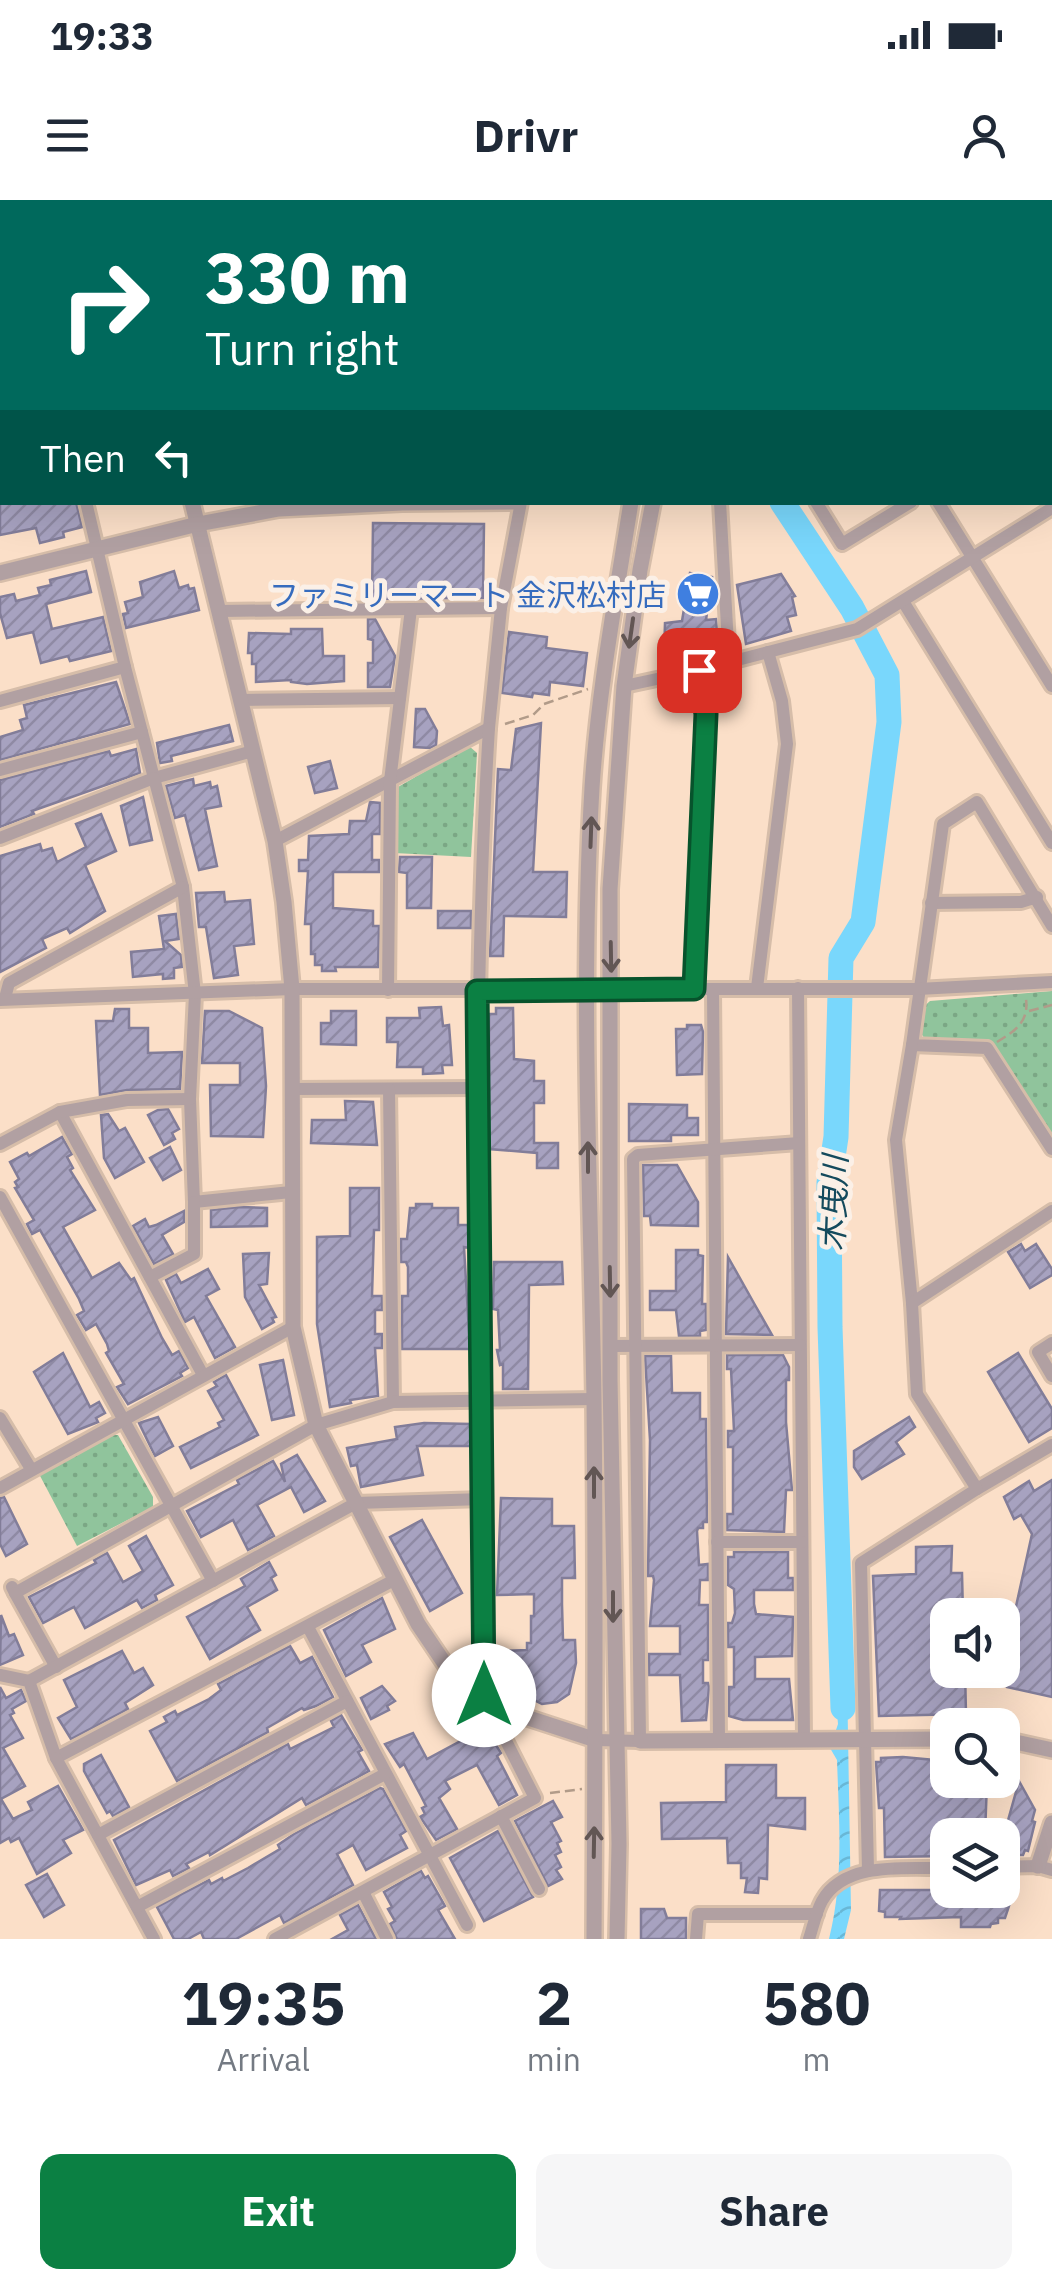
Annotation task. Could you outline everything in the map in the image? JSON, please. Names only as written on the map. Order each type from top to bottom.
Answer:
[{"type":"street","points":[[87,505],[183,887],[195,994],[190,1100],[194,1254],[150,1277]]},
{"type":"street","points":[[193,505],[276,841],[292,989],[293,1327],[316,1424],[418,1624],[449,1670],[507,1710],[596,1740],[930,1738]]},
{"type":"street","points":[[0,573],[279,508],[353,505]]},
{"type":"street","points":[[484,1695],[477,991],[489,728],[501,608],[519,505]]},
{"type":"street","points":[[594,1939],[594,1400],[588,1170],[592,787],[602,685],[631,505]]},
{"type":"street","points":[[617,1939],[610,1346],[610,889],[624,686],[652,505]]},
{"type":"street","points":[[720,505],[729,662]]},
{"type":"street","points":[[818,505],[842,544],[906,505]]},
{"type":"street","points":[[940,505],[1052,686]]},
{"type":"street","points":[[624,686],[857,629],[1052,508]]},
{"type":"street","points":[[904,603],[1052,843]]},
{"type":"street","points":[[219,610],[501,608]]},
{"type":"street","points":[[388,990],[390,781],[411,609]]},
{"type":"street","points":[[757,988],[787,744],[782,701],[768,652]]},
{"type":"street","points":[[0,701],[125,668]]},
{"type":"street","points":[[694,989],[706,714],[699,670]]},
{"type":"street","points":[[240,700],[400,698]]},
{"type":"street","points":[[276,841],[489,728]]},
{"type":"street","points":[[0,770],[142,732]]},
{"type":"street","points":[[0,838],[154,778],[252,751]]},
{"type":"street","points":[[977,1490],[917,1394],[896,1140],[942,824],[977,802],[1052,926]]},
{"type":"street","points":[[2,995],[9,983],[183,887]]},
{"type":"street","points":[[931,903],[1021,902],[1037,897]]},
{"type":"street","points":[[2,995],[292,989],[918,989],[1052,982]]},
{"type":"street","points":[[798,988],[804,1739]]},
{"type":"street","points":[[713,989],[719,1740]]},
{"type":"street","points":[[912,1045],[987,1048],[1052,1149]]},
{"type":"street","points":[[293,1090],[476,1088]]},
{"type":"street","points":[[390,1089],[394,1402]]},
{"type":"street","points":[[0,1144],[60,1112],[128,1100],[190,1100]]},
{"type":"street","points":[[60,1112],[204,1375]]},
{"type":"street","points":[[611,1156],[799,1143]]},
{"type":"street","points":[[638,1156],[633,1159],[632,1183],[640,1741]]},
{"type":"street","points":[[194,1202],[291,1192]]},
{"type":"street","points":[[0,1196],[213,1581]]},
{"type":"street","points":[[912,1303],[1052,1212]]},
{"type":"street","points":[[0,1488],[293,1327]]},
{"type":"street","points":[[1052,1343],[1038,1352],[1052,1376]]},
{"type":"street","points":[[610,1346],[800,1345]]},
{"type":"street","points":[[56,1667],[14,1590],[316,1424],[394,1402],[594,1400]]},
{"type":"street","points":[[0,1418],[31,1469]]},
{"type":"street","points":[[862,1873],[861,1563],[1052,1445]]},
{"type":"street","points":[[0,1675],[29,1682],[356,1503],[483,1498]]},
{"type":"street","points":[[717,1542],[802,1542]]},
{"type":"street","points":[[56,1758],[394,1580]]},
{"type":"street","points":[[308,1627],[467,1925]]},
{"type":"street","points":[[29,1682],[56,1758],[154,1939]]},
{"type":"street","points":[[98,1835],[347,1701]]},
{"type":"street","points":[[275,1939],[534,1798],[501,1731],[507,1710]]},
{"type":"street","points":[[1020,1743],[1052,1750]]},
{"type":"street","points":[[136,1907],[384,1774]]},
{"type":"street","points":[[501,1816],[539,1889]]},
{"type":"street","points":[[1020,1867],[1045,1868],[1052,1822]]},
{"type":"street","points":[[810,1939],[823,1898],[835,1886],[862,1873],[930,1869]]},
{"type":"street","points":[[363,1892],[387,1939]]},
{"type":"street","points":[[696,1939],[698,1914],[817,1914]]},
{"type":"path","points":[[489,728],[533,715],[544,704],[602,685]]},
{"type":"path","points":[[987,1048],[1017,1029],[1028,1011],[1024,986]]},
{"type":"path","points":[[1028,1011],[1052,1005]]},
{"type":"path","points":[[534,1798],[561,1789],[595,1790]]},
{"type":"green space","points":[[469,746],[477,753],[471,857],[394,853],[398,787]]},
{"type":"green space","points":[[1052,991],[1052,1138],[988,1039],[925,1039],[920,1032],[921,1009],[930,1001]]},
{"type":"green space","points":[[105,1435],[118,1435],[153,1497],[153,1507],[77,1546],[38,1472]]},
{"type":"water","points":[[847,1676],[851,1910],[844,1939],[829,1939],[837,1895],[839,1850],[837,1760],[830,1748],[838,1724],[834,1679]]},
{"type":"building","points":[[0,505],[77,505],[82,527],[40,543],[36,528],[0,535]]},
{"type":"building","points":[[373,523],[484,524],[483,598],[372,599]]},
{"type":"building","points":[[86,571],[91,592],[46,604],[52,629],[103,617],[111,651],[41,663],[33,632],[7,638],[0,597],[14,594],[16,601],[40,595],[38,588],[51,585],[50,580]]},
{"type":"building","points":[[174,571],[179,588],[194,588],[199,610],[126,628],[125,602],[143,597],[140,582]]},
{"type":"building","points":[[690,573],[712,577],[706,620],[716,619],[718,648],[714,655],[664,657],[665,623],[682,621]]},
{"type":"building","points":[[781,574],[795,596],[792,597],[796,615],[787,617],[791,631],[746,644],[737,585]]},
{"type":"building","points":[[368,619],[375,619],[395,656],[390,687],[368,687],[373,640],[368,639]]},
{"type":"building","points":[[291,629],[322,629],[323,656],[344,656],[344,681],[256,682],[256,664],[252,664],[252,653],[248,653],[249,633],[291,634]]},
{"type":"building","points":[[509,632],[547,637],[546,648],[587,653],[583,686],[550,682],[549,695],[502,693]]},
{"type":"building","points":[[116,682],[130,724],[0,760],[0,737],[23,730],[20,720],[27,718],[24,705]]},
{"type":"building","points":[[416,709],[425,709],[437,731],[436,745],[430,748],[414,747]]},
{"type":"building","points":[[541,723],[533,872],[567,872],[566,917],[504,916],[503,956],[490,956],[498,769],[511,770],[516,729]]},
{"type":"building","points":[[229,725],[233,741],[171,756],[172,761],[160,763],[157,743]]},
{"type":"building","points":[[136,749],[140,773],[32,811],[34,814],[0,827],[0,780],[109,751],[111,756]]},
{"type":"building","points":[[330,761],[337,788],[315,793],[308,767]]},
{"type":"building","points":[[193,779],[194,786],[210,782],[211,788],[217,786],[221,806],[205,809],[217,866],[199,870],[185,815],[175,818],[166,786]]},
{"type":"building","points":[[143,797],[152,840],[130,845],[121,806]]},
{"type":"building","points":[[370,802],[380,803],[380,834],[372,834],[372,860],[379,860],[379,872],[333,872],[333,908],[373,911],[373,926],[379,926],[378,967],[335,967],[336,971],[322,971],[322,965],[315,965],[315,954],[311,954],[311,924],[305,924],[308,871],[299,871],[299,860],[308,860],[309,836],[349,834],[350,821],[366,821]]},
{"type":"building","points":[[101,814],[116,851],[85,865],[105,911],[70,933],[67,928],[42,939],[46,948],[0,972],[0,856],[40,844],[42,851],[52,848],[57,862],[86,847],[76,824]]},
{"type":"building","points":[[400,857],[432,857],[431,908],[407,908],[407,873],[399,872]]},
{"type":"building","points":[[224,892],[225,902],[250,900],[254,944],[234,946],[238,975],[214,978],[206,927],[199,927],[196,893]]},
{"type":"building","points":[[438,911],[471,911],[471,928],[438,928]]},
{"type":"building","points":[[176,914],[179,939],[165,941],[181,955],[182,967],[174,968],[174,978],[163,979],[163,974],[133,977],[131,952],[164,949],[159,916]]},
{"type":"building","points":[[441,1007],[443,1026],[449,1025],[452,1065],[442,1065],[443,1073],[423,1074],[423,1067],[397,1067],[398,1042],[387,1042],[387,1018],[420,1018],[419,1008]]},
{"type":"building","points":[[496,1008],[513,1008],[514,1059],[534,1061],[534,1081],[544,1081],[544,1103],[534,1103],[534,1143],[558,1143],[558,1168],[537,1168],[537,1153],[489,1149],[489,1014],[496,1014]]},
{"type":"building","points":[[115,1009],[129,1009],[129,1028],[148,1028],[148,1053],[182,1052],[180,1089],[100,1095],[96,1021],[113,1021]]},
{"type":"building","points":[[205,1011],[229,1011],[262,1028],[266,1086],[263,1137],[211,1136],[210,1085],[240,1085],[240,1063],[202,1063]]},
{"type":"building","points":[[331,1011],[356,1011],[356,1045],[321,1044],[321,1023],[331,1023]]},
{"type":"building","points":[[687,1025],[701,1025],[702,1074],[677,1075],[676,1029],[687,1029]]},
{"type":"building","points":[[345,1101],[373,1102],[377,1145],[311,1143],[312,1120],[346,1120]]},
{"type":"building","points":[[629,1104],[687,1105],[687,1118],[698,1118],[698,1135],[671,1135],[671,1141],[629,1141]]},
{"type":"building","points":[[168,1109],[179,1129],[172,1133],[175,1139],[164,1145],[148,1115]]},
{"type":"building","points":[[108,1114],[119,1131],[125,1128],[144,1162],[115,1178],[104,1158],[101,1115]]},
{"type":"building","points":[[62,1137],[72,1154],[67,1157],[73,1168],[70,1170],[95,1210],[63,1227],[92,1278],[119,1263],[131,1280],[134,1278],[172,1355],[179,1351],[188,1368],[180,1373],[182,1376],[128,1404],[117,1387],[124,1384],[106,1353],[107,1344],[96,1324],[86,1330],[77,1315],[84,1311],[79,1299],[40,1230],[32,1234],[27,1224],[34,1220],[15,1188],[19,1179],[10,1162]]},
{"type":"building","points":[[170,1147],[181,1170],[163,1180],[150,1158]]},
{"type":"building","points":[[643,1165],[677,1165],[698,1202],[698,1226],[651,1225],[650,1216],[644,1216]]},
{"type":"building","points":[[350,1188],[379,1188],[372,1296],[382,1296],[382,1310],[375,1310],[375,1334],[382,1334],[382,1348],[375,1348],[378,1396],[330,1407],[317,1324],[317,1237],[350,1236]]},
{"type":"building","points":[[416,1204],[458,1208],[458,1225],[468,1225],[469,1248],[464,1247],[470,1349],[402,1349],[402,1296],[408,1296],[408,1267],[401,1262],[401,1239],[407,1239],[410,1208],[416,1208]]},
{"type":"building","points":[[267,1208],[267,1226],[211,1227],[211,1210]]},
{"type":"building","points":[[184,1211],[184,1222],[162,1235],[173,1254],[154,1264],[133,1226],[145,1219],[149,1227],[156,1225]]},
{"type":"building","points":[[1021,1244],[1025,1251],[1036,1244],[1052,1269],[1052,1275],[1030,1288],[1008,1252]]},
{"type":"building","points":[[676,1250],[698,1250],[698,1255],[703,1256],[706,1330],[700,1331],[700,1336],[679,1336],[676,1310],[650,1310],[650,1291],[676,1291]]},
{"type":"building","points":[[269,1253],[267,1284],[259,1285],[276,1317],[262,1329],[245,1297],[243,1254]]},
{"type":"building","points":[[728,1257],[755,1305],[772,1335],[726,1334]]},
{"type":"building","points":[[494,1262],[562,1262],[563,1284],[529,1285],[528,1389],[503,1389],[503,1364],[500,1365],[497,1350],[498,1310],[493,1309]]},
{"type":"building","points":[[208,1269],[219,1289],[206,1296],[235,1347],[215,1358],[194,1317],[185,1322],[166,1280],[176,1274],[181,1283]]},
{"type":"building","points":[[63,1353],[90,1407],[99,1402],[105,1413],[96,1418],[98,1422],[68,1434],[34,1372]]},
{"type":"building","points":[[1018,1353],[1052,1409],[1052,1428],[1029,1442],[988,1372]]},
{"type":"building","points":[[727,1355],[783,1355],[789,1367],[786,1422],[792,1490],[786,1490],[784,1532],[727,1530],[727,1514],[733,1514],[733,1447],[728,1447],[728,1431],[734,1431]]},
{"type":"building","points":[[645,1356],[671,1356],[672,1393],[700,1393],[700,1419],[706,1419],[707,1522],[697,1531],[699,1565],[708,1564],[708,1580],[700,1580],[699,1605],[708,1605],[708,1660],[703,1660],[703,1683],[709,1687],[706,1720],[682,1721],[680,1675],[649,1675],[649,1654],[680,1654],[680,1626],[650,1626],[654,1580],[648,1576],[650,1440]]},
{"type":"building","points":[[283,1360],[294,1415],[272,1420],[260,1365]]},
{"type":"building","points":[[226,1375],[258,1435],[191,1468],[180,1447],[220,1427],[218,1423],[224,1420],[208,1391]]},
{"type":"building","points":[[158,1417],[173,1446],[155,1456],[139,1423]]},
{"type":"building","points":[[909,1417],[915,1427],[896,1442],[904,1454],[862,1479],[854,1467],[854,1451]]},
{"type":"building","points":[[471,1424],[471,1446],[417,1446],[423,1475],[361,1487],[357,1465],[351,1466],[347,1448],[397,1439],[395,1427]]},
{"type":"building","points":[[297,1455],[325,1501],[304,1512],[291,1487],[257,1505],[274,1536],[248,1550],[233,1520],[201,1537],[187,1511],[273,1461],[285,1482],[281,1464]]},
{"type":"building","points":[[1052,1480],[1052,1697],[1012,1688],[1020,1688],[1018,1598],[1032,1534],[1021,1515],[1014,1519],[1004,1497],[1029,1481],[1034,1491]]},
{"type":"building","points":[[4,1497],[27,1544],[6,1556],[0,1544],[0,1498]]},
{"type":"building","points":[[501,1498],[552,1499],[552,1526],[574,1526],[575,1578],[562,1578],[562,1604],[563,1640],[575,1640],[576,1663],[569,1694],[557,1702],[542,1704],[498,1682],[498,1651],[527,1650],[534,1616],[534,1594],[497,1595]]},
{"type":"building","points":[[422,1520],[462,1593],[430,1611],[390,1537]]},
{"type":"building","points":[[146,1536],[173,1585],[155,1595],[157,1600],[142,1608],[137,1600],[85,1628],[74,1607],[43,1623],[29,1597],[96,1563],[94,1560],[107,1553],[123,1582],[143,1571],[129,1546]]},
{"type":"building","points":[[952,1546],[951,1573],[962,1573],[963,1598],[930,1598],[930,1688],[965,1688],[966,1708],[930,1708],[930,1715],[879,1716],[873,1576],[916,1574],[916,1547]]},
{"type":"building","points":[[734,1552],[788,1552],[788,1578],[793,1578],[793,1590],[754,1590],[754,1604],[756,1614],[793,1617],[792,1656],[755,1657],[755,1679],[789,1679],[793,1720],[743,1720],[729,1716],[734,1647],[728,1647],[728,1623],[732,1623],[735,1613],[734,1589],[728,1585],[728,1557],[734,1557]]},
{"type":"building","points":[[269,1562],[276,1575],[271,1578],[277,1590],[247,1607],[260,1630],[210,1659],[187,1617],[245,1586],[241,1579]]},
{"type":"building","points":[[382,1598],[395,1629],[362,1645],[371,1662],[346,1676],[324,1630]]},
{"type":"building","points":[[1,1615],[9,1636],[14,1634],[23,1655],[0,1665]]},
{"type":"building","points":[[290,1646],[300,1663],[312,1657],[333,1697],[302,1708],[267,1728],[268,1732],[177,1781],[150,1731],[167,1722],[164,1717],[175,1711],[177,1715],[209,1699],[221,1690],[218,1684]]},
{"type":"building","points":[[122,1651],[134,1673],[143,1668],[153,1685],[125,1703],[128,1709],[71,1739],[58,1718],[77,1707],[64,1680]]},
{"type":"building","points":[[382,1686],[395,1701],[387,1706],[389,1710],[371,1719],[361,1698]]},
{"type":"building","points":[[0,1687],[6,1698],[21,1690],[26,1701],[12,1709],[14,1713],[10,1715],[23,1738],[3,1748],[25,1786],[1,1799],[13,1819],[32,1810],[28,1802],[58,1786],[83,1830],[63,1840],[71,1853],[37,1874],[19,1838],[0,1843]]},
{"type":"building","points":[[341,1715],[362,1750],[358,1752],[369,1771],[306,1805],[302,1798],[210,1855],[209,1852],[186,1864],[189,1868],[173,1876],[170,1870],[136,1885],[114,1840],[288,1744],[290,1749],[334,1727],[331,1721]]},
{"type":"building","points":[[485,1728],[501,1753],[497,1756],[517,1795],[499,1805],[477,1765],[445,1781],[450,1789],[439,1798],[457,1829],[436,1840],[420,1817],[426,1806],[404,1764],[400,1767],[385,1744],[413,1733],[427,1759]]},
{"type":"building","points":[[101,1755],[129,1807],[113,1816],[110,1811],[107,1813],[84,1771],[84,1764]]},
{"type":"building","points":[[881,1758],[930,1760],[930,1798],[986,1798],[986,1818],[930,1818],[930,1856],[885,1857],[884,1808],[879,1808],[876,1762],[881,1762]]},
{"type":"building","points":[[726,1765],[776,1765],[776,1798],[805,1798],[805,1829],[768,1825],[767,1879],[759,1878],[758,1893],[745,1892],[747,1878],[741,1878],[741,1863],[728,1863],[727,1838],[662,1839],[661,1803],[726,1802]]},
{"type":"building","points":[[1020,1783],[1035,1810],[1028,1851],[1023,1855],[1020,1818],[1009,1818],[1014,1798],[1020,1798]]},
{"type":"building","points":[[380,1788],[406,1831],[400,1835],[407,1848],[366,1870],[353,1845],[337,1854],[353,1885],[284,1923],[280,1915],[236,1939],[204,1939],[201,1932],[188,1939],[174,1939],[157,1907],[209,1880],[211,1884],[222,1878],[223,1881],[248,1868],[280,1849],[278,1845],[294,1834]]},
{"type":"building","points":[[553,1801],[562,1817],[551,1822],[561,1841],[557,1843],[561,1852],[555,1855],[561,1867],[556,1870],[562,1879],[548,1886],[515,1821]]},
{"type":"building","points":[[498,1831],[533,1897],[484,1921],[450,1858]]},
{"type":"building","points":[[421,1871],[445,1906],[438,1910],[455,1939],[397,1939],[390,1924],[395,1921],[388,1909],[392,1907],[384,1892]]},
{"type":"building","points":[[47,1874],[64,1905],[44,1917],[26,1885]]},
{"type":"building","points":[[880,1890],[930,1890],[930,1908],[1008,1908],[1005,1918],[998,1918],[998,1923],[990,1927],[961,1927],[961,1917],[900,1919],[885,1917],[885,1912],[879,1911]]},
{"type":"building","points":[[358,1905],[376,1939],[332,1939],[348,1930],[340,1915]]},
{"type":"building","points":[[641,1909],[664,1909],[667,1918],[686,1918],[686,1939],[641,1939]]},
{"type":"waterway","name":"木曳川","points":[[784,505],[852,608],[887,675],[889,722],[863,922],[841,958],[836,1137],[829,1183],[843,1708]]},
{"type":"place","name":"ファミリーマート 金沢松村店","points":[[698,594]]},
{"type":"route","points":[[484,1695],[477,991],[694,989],[706,714],[699,670]]}]
